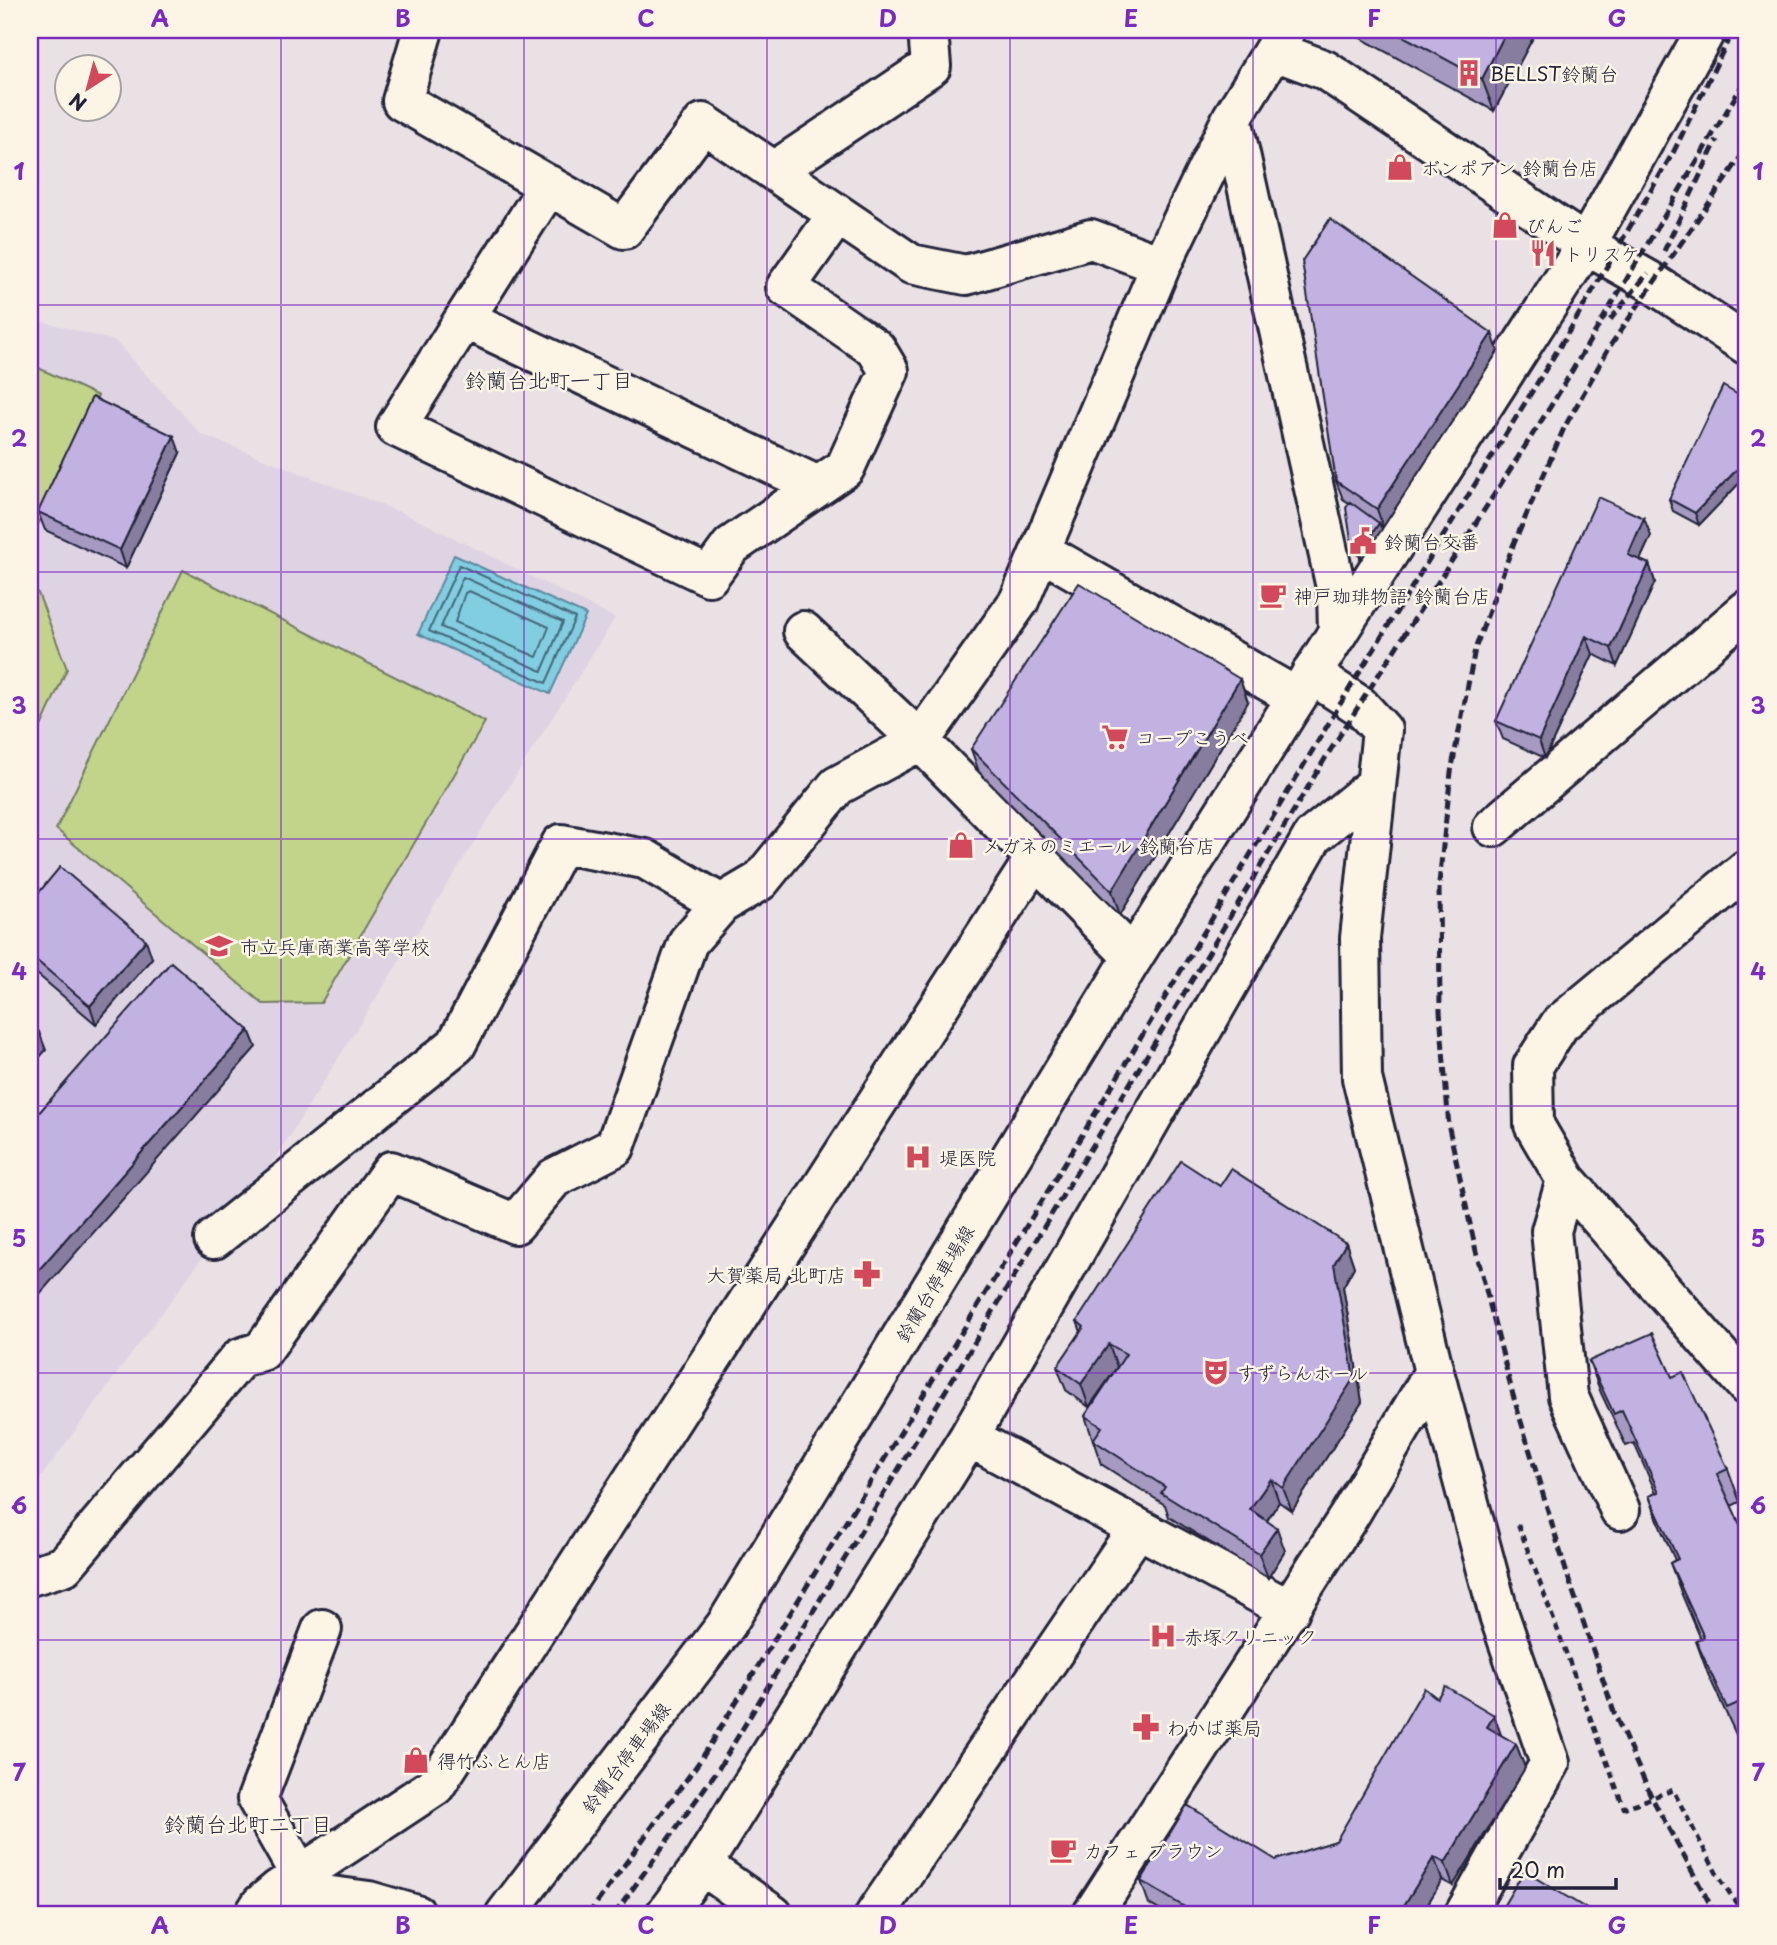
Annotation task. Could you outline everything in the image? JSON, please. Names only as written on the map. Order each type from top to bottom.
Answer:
[{"type":"street","points":[[423,30],[402,102],[624,229],[703,124],[911,264],[966,275],[1091,239],[1161,265]]},
{"type":"street","points":[[774,172],[931,66],[928,30]]},
{"type":"street","name":"鈴蘭台停車場線","points":[[505,1915],[726,1625],[1133,957],[1303,685],[1586,245],[1706,30]]},
{"type":"street","points":[[30,1576],[64,1566],[240,1358],[262,1351],[391,1171],[515,1224],[554,1178],[615,1147],[688,942],[721,904],[760,881],[837,786],[920,741],[1019,601],[1161,265],[1232,118],[1281,40],[1586,245],[1648,280],[1747,345]]},
{"type":"street","points":[[1232,118],[1337,592],[1339,632]]},
{"type":"street","points":[[549,185],[396,427],[709,576],[731,546],[845,468],[889,371],[876,349],[786,287],[837,215]]},
{"type":"street","points":[[465,319],[818,486]]},
{"type":"street","points":[[1041,551],[1303,685],[1360,706],[1382,730],[1360,937],[1362,1078],[1466,1496],[1499,1615],[1550,1763],[1464,1915]]},
{"type":"street","points":[[1493,827],[1747,610]]},
{"type":"street","points":[[803,631],[920,741],[1133,957]]},
{"type":"street","points":[[665,1915],[702,1865],[969,1437],[1313,836],[1374,786]]},
{"type":"street","points":[[214,1239],[456,1045],[561,844],[645,859],[721,904]]},
{"type":"street","points":[[278,1893],[435,1787],[1035,858]]},
{"type":"street","points":[[1747,869],[1560,1024],[1533,1066],[1534,1125],[1566,1180],[1747,1386]]},
{"type":"street","points":[[1566,1180],[1551,1231],[1568,1396],[1620,1510]]},
{"type":"street","points":[[1092,1915],[1290,1610],[1434,1372]]},
{"type":"street","points":[[969,1437],[1290,1610]]},
{"type":"street","points":[[875,1915],[1138,1528]]},
{"type":"street","points":[[278,1893],[257,1799],[322,1629]]},
{"type":"street","points":[[702,1865],[773,1915]]},
{"type":"street","points":[[278,1893],[369,1901],[417,1915]]},
{"type":"path","points":[[1466,1496],[1516,1518],[1624,1808],[1673,1790],[1717,1874],[1744,1915]]},
{"type":"shaded area","name":"市立兵庫商業高等学校","points":[[30,314],[40,321],[115,341],[201,434],[412,517],[615,618],[275,1159],[30,1492]]},
{"type":"green space","points":[[30,364],[98,396],[33,535],[30,533]]},
{"type":"green space","points":[[183,570],[485,722],[321,1003],[263,1004],[56,829]]},
{"type":"green space","points":[[30,589],[38,593],[67,669],[30,751]]},
{"type":"water","points":[[454,555],[586,615],[550,694],[418,634]]},
{"type":"building","points":[[1392,30],[1507,30],[1482,79]]},
{"type":"building","points":[[1330,219],[1492,333],[1377,509],[1336,481],[1302,261]]},
{"type":"building","points":[[1723,386],[1747,400],[1747,459],[1695,513],[1669,499]]},
{"type":"building","points":[[92,397],[174,436],[120,550],[38,512]]},
{"type":"building","points":[[1598,497],[1644,518],[1628,555],[1649,564],[1611,648],[1586,636],[1539,740],[1496,721]]},
{"type":"building","name":"鈴蘭台交番","points":[[1350,502],[1379,523],[1360,552],[1352,546],[1346,508]]},
{"type":"building","name":"コープこうべ","points":[[1079,583],[1240,679],[1112,891],[971,749]]},
{"type":"building","points":[[60,867],[146,940],[90,1006],[30,955],[30,903]]},
{"type":"building","points":[[171,962],[249,1030],[30,1280],[30,1123]]},
{"type":"building","points":[[30,1024],[39,1032],[30,1043]]},
{"type":"building","points":[[1181,1161],[1220,1186],[1231,1169],[1346,1243],[1334,1264],[1354,1378],[1283,1488],[1271,1479],[1250,1509],[1277,1528],[1259,1554],[1161,1493],[1165,1487],[1093,1440],[1102,1427],[1085,1416],[1126,1354],[1109,1344],[1081,1384],[1057,1367],[1084,1327],[1077,1321]]},
{"type":"building","points":[[1652,1333],[1672,1377],[1683,1372],[1728,1469],[1717,1474],[1747,1540],[1739,1546],[1747,1564],[1747,1699],[1727,1708],[1696,1641],[1704,1637],[1670,1563],[1678,1559],[1649,1496],[1659,1492],[1622,1410],[1614,1414],[1589,1361]]},
{"type":"building","points":[[1445,1686],[1494,1715],[1487,1727],[1516,1744],[1445,1863],[1434,1857],[1398,1915],[1198,1915],[1141,1881],[1187,1805],[1276,1860],[1336,1841],[1424,1688],[1437,1698]]},
{"type":"building","points":[[1524,1871],[1597,1915],[1498,1915]]},
{"type":"railway","points":[[588,1915],[702,1758],[1118,1076],[1345,696],[1571,328],[1674,151],[1733,30]]},
{"type":"railway","points":[[614,1915],[719,1768],[1326,757],[1554,401],[1747,77]]},
{"type":"railway","points":[[1664,251],[1717,140]]},
{"type":"railway","points":[[1716,1915],[1652,1798],[1615,1715],[1567,1574],[1513,1395],[1476,1251],[1449,1128],[1440,1011],[1439,883],[1451,772],[1475,649],[1512,548],[1564,428],[1610,346],[1747,148]]},
{"type":"railway","points":[[1610,320],[1648,273]]},
{"type":"place","name":"BELLST鈴蘭台","points":[[1469,73]]},
{"type":"place","name":"ボンポアン 鈴蘭台店","points":[[1400,167]]},
{"type":"place","name":"びんご","points":[[1505,225]]},
{"type":"place","name":"トリスケ","points":[[1543,253]]},
{"type":"place","name":"鈴蘭台交番","points":[[1363,541]]},
{"type":"place","name":"神戸珈琲物語 鈴蘭台店","points":[[1273,595]]},
{"type":"place","name":"コープこうべ","points":[[1115,737]]},
{"type":"place","name":"メガネのミエール 鈴蘭台店","points":[[961,845]]},
{"type":"place","name":"市立兵庫商業高等学校","points":[[219,946]]},
{"type":"place","name":"堤医院","points":[[918,1157]]},
{"type":"place","name":"大賀薬局 北町店","points":[[867,1274]]},
{"type":"place","name":"すずらんホール","points":[[1216,1372]]},
{"type":"place","name":"赤塚クリニック","points":[[1163,1636]]},
{"type":"place","name":"わかば薬局","points":[[1146,1727]]},
{"type":"place","name":"得竹ふとん店","points":[[416,1760]]},
{"type":"place","name":"カフェ ブラウン","points":[[1063,1850]]},
{"type":"district","name":"鈴蘭台北町一丁目","points":[[549,379]]},
{"type":"district","name":"鈴蘭台北町二丁目","points":[[248,1823]]}]
